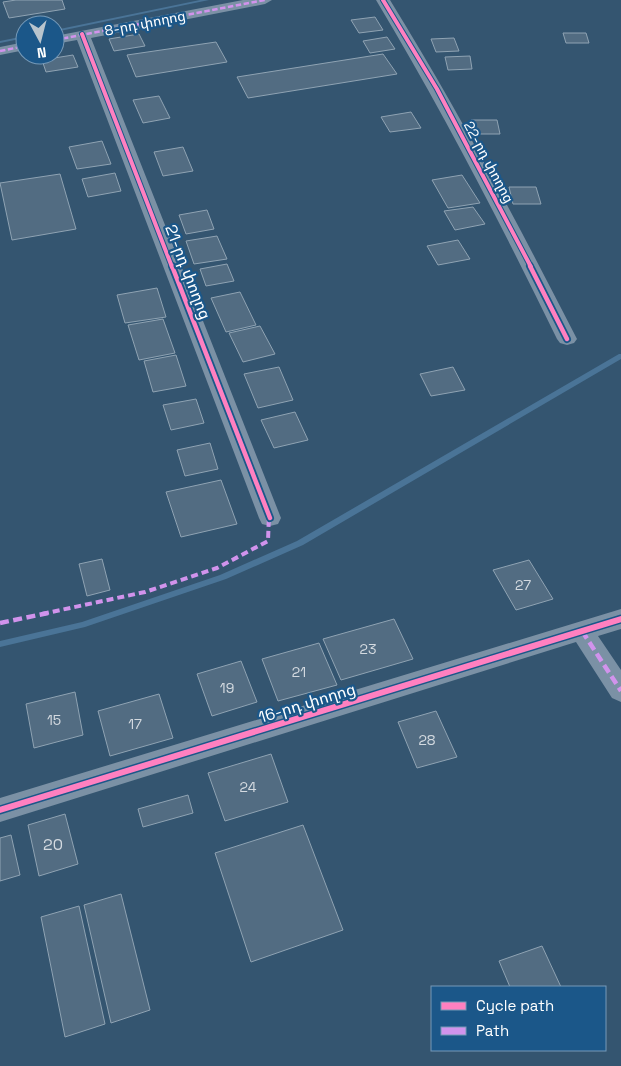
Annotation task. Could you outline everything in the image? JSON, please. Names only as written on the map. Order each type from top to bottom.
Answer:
[{"type":"street","name":"8-րդ փողոց","points":[[65,38],[265,0]]},
{"type":"street","name":"22-րդ փողոց","points":[[383,0],[437,89],[507,219],[567,339]]},
{"type":"street","name":"21-րդ փողոց","points":[[82,34],[270,518]]},
{"type":"street","points":[[0,51],[15,48]]},
{"type":"street","name":"16-րդ փողոց","points":[[0,810],[621,619]]},
{"type":"street","points":[[582,631],[621,691]]},
{"type":"building","points":[[16,0],[62,0],[65,9],[28,15],[15,15],[15,17],[9,18],[3,2]]},
{"type":"building","points":[[375,17],[383,30],[359,33],[351,20]]},
{"type":"building","points":[[563,33],[586,33],[589,43],[566,43]]},
{"type":"building","points":[[139,34],[145,46],[114,51],[109,39]]},
{"type":"building","points":[[387,37],[395,49],[370,53],[363,41]]},
{"type":"building","points":[[454,38],[459,51],[436,52],[431,39]]},
{"type":"building","points":[[216,42],[227,62],[136,77],[127,55]]},
{"type":"building","points":[[383,54],[397,74],[248,98],[237,77]]},
{"type":"building","points":[[73,55],[78,67],[46,72],[44,65],[65,65],[65,56]]},
{"type":"building","points":[[470,56],[472,69],[448,70],[445,57]]},
{"type":"building","points":[[159,96],[170,118],[143,123],[133,100]]},
{"type":"building","points":[[411,112],[421,128],[390,132],[381,117]]},
{"type":"building","points":[[471,120],[497,120],[500,134],[474,134]]},
{"type":"building","points":[[102,141],[111,164],[77,169],[69,147]]},
{"type":"building","points":[[183,147],[193,171],[163,176],[154,152]]},
{"type":"building","points":[[115,173],[121,191],[88,197],[82,179]]},
{"type":"building","points":[[60,174],[76,229],[12,240],[0,183]]},
{"type":"building","points":[[462,175],[480,203],[448,208],[432,180]]},
{"type":"building","points":[[509,187],[536,187],[541,204],[513,204]]},
{"type":"building","points":[[473,207],[485,224],[455,230],[444,211]]},
{"type":"building","points":[[207,210],[214,229],[186,234],[179,215]]},
{"type":"building","points":[[217,236],[227,259],[194,264],[186,241]]},
{"type":"building","points":[[458,240],[470,259],[438,265],[427,246]]},
{"type":"building","points":[[227,264],[234,281],[206,286],[200,269]]},
{"type":"building","points":[[157,288],[166,317],[125,323],[117,295]]},
{"type":"building","points":[[240,292],[256,325],[226,332],[211,298]]},
{"type":"building","points":[[163,319],[175,353],[139,360],[128,325]]},
{"type":"building","points":[[260,326],[275,354],[243,362],[229,333]]},
{"type":"building","points":[[176,355],[186,386],[153,392],[144,361]]},
{"type":"building","points":[[279,367],[293,400],[258,408],[244,374]]},
{"type":"building","points":[[453,367],[465,390],[431,396],[420,374]]},
{"type":"building","points":[[196,399],[204,423],[171,430],[163,405]]},
{"type":"building","points":[[295,412],[308,440],[274,448],[261,420]]},
{"type":"building","points":[[210,443],[218,469],[185,476],[177,450]]},
{"type":"building","points":[[221,480],[237,524],[181,537],[166,492]]},
{"type":"building","points":[[102,559],[110,590],[87,596],[79,564]]},
{"type":"building","points":[[529,560],[553,599],[516,610],[493,570]]},
{"type":"building","points":[[394,619],[413,659],[341,680],[323,639]]},
{"type":"building","points":[[319,643],[337,685],[278,701],[262,659]]},
{"type":"building","points":[[241,661],[257,702],[212,716],[197,674]]},
{"type":"building","points":[[75,692],[83,735],[34,748],[26,704]]},
{"type":"building","points":[[159,694],[173,738],[110,756],[98,711]]},
{"type":"building","points":[[436,711],[457,757],[417,768],[398,722]]},
{"type":"building","points":[[271,754],[288,802],[225,821],[208,773]]},
{"type":"building","points":[[188,795],[193,813],[143,827],[138,809]]},
{"type":"building","points":[[65,814],[78,864],[39,876],[28,825]]},
{"type":"building","points":[[303,825],[343,930],[251,962],[215,853]]},
{"type":"building","points":[[11,835],[20,875],[0,881],[0,838]]},
{"type":"building","points":[[121,894],[150,1010],[111,1023],[84,905]]},
{"type":"building","points":[[79,906],[105,1024],[65,1037],[41,917]]},
{"type":"building","points":[[542,946],[561,986],[510,986],[499,961]]},
{"type":"waterway","points":[[65,29],[207,0]]},
{"type":"waterway","points":[[0,42],[15,39]]},
{"type":"waterway","points":[[0,644],[82,625],[223,577],[300,543],[621,356]]},
{"type":"marked path","points":[[65,38],[265,0]]},
{"type":"marked path","points":[[0,51],[15,48]]},
{"type":"marked path","points":[[0,623],[145,592],[217,568],[268,541],[269,514]]},
{"type":"marked path","points":[[582,631],[621,691]]},
{"type":"cycle path","points":[[383,0],[437,89],[507,219],[567,339]]},
{"type":"cycle path","points":[[82,34],[270,518]]},
{"type":"cycle path","points":[[0,810],[621,619]]}]
